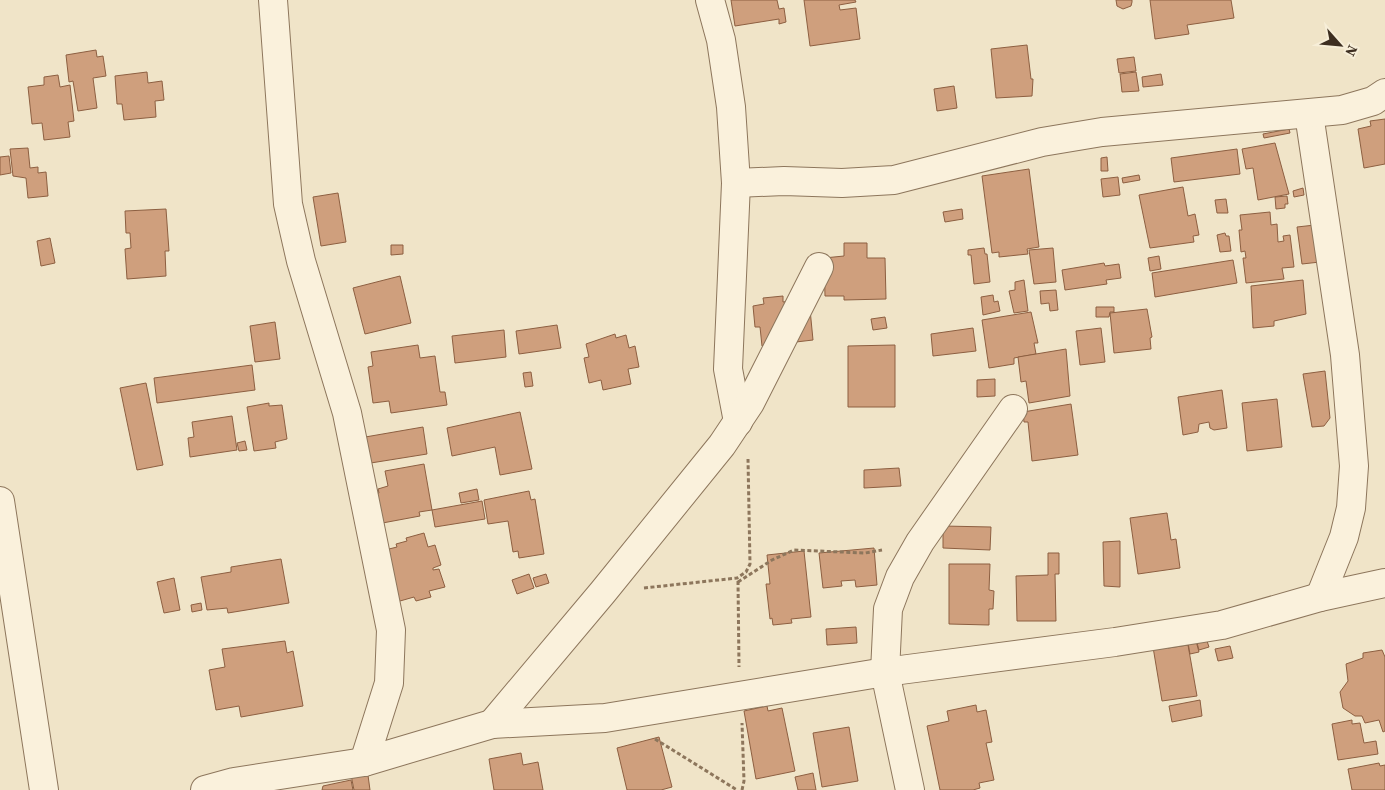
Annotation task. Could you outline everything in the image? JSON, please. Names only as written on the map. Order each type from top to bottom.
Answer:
[{"type":"street","points":[[274,0],[288,204],[301,261],[347,413],[391,630],[390,683],[364,762]]},
{"type":"street","points":[[710,0],[721,40],[731,107],[736,183],[728,369],[738,422]]},
{"type":"street","points":[[736,183],[784,181],[842,183],[894,180],[1042,142],[1102,132],[1309,114],[1361,106],[1385,93]]},
{"type":"street","points":[[1309,114],[1345,355],[1354,466],[1351,508],[1344,537],[1320,597]]},
{"type":"street","points":[[492,724],[603,592],[722,445],[750,403],[819,267]]},
{"type":"street","points":[[910,790],[884,672],[888,609],[900,577],[920,542],[1013,409]]},
{"type":"street","points":[[0,501],[44,790]]},
{"type":"street","points":[[205,790],[234,782],[364,762],[492,724],[605,718],[884,672],[1222,626],[1320,597],[1385,583]]},
{"type":"path","points":[[742,790],[744,780],[738,580],[746,572],[750,564],[748,451]]},
{"type":"path","points":[[603,592],[738,580],[772,560],[794,550],[865,553],[920,542]]},
{"type":"path","points":[[647,734],[737,790]]},
{"type":"building","points":[[731,0],[777,0],[779,9],[784,8],[786,22],[779,24],[779,19],[735,26]]},
{"type":"building","points":[[804,0],[855,0],[856,2],[839,5],[840,10],[856,8],[860,39],[810,46]]},
{"type":"building","points":[[1116,0],[1132,0],[1131,6],[1123,9],[1117,6]]},
{"type":"building","points":[[1150,0],[1231,0],[1234,18],[1187,25],[1189,34],[1155,39]]},
{"type":"building","points":[[1027,45],[1031,79],[1033,79],[1032,96],[996,98],[991,49]]},
{"type":"building","points":[[96,50],[97,57],[103,56],[106,76],[93,78],[97,108],[78,111],[73,81],[69,82],[66,55]]},
{"type":"building","points":[[1134,57],[1136,71],[1119,73],[1117,59]]},
{"type":"building","points":[[147,72],[148,83],[162,81],[164,100],[155,101],[156,117],[124,120],[122,104],[117,104],[115,76]]},
{"type":"building","points":[[1136,72],[1139,91],[1122,92],[1120,74]]},
{"type":"building","points":[[1161,74],[1163,85],[1143,87],[1142,77]]},
{"type":"building","points":[[58,75],[60,87],[70,85],[74,121],[68,122],[70,137],[44,140],[42,123],[32,124],[28,87],[44,85],[44,77]]},
{"type":"building","points":[[954,86],[957,108],[937,111],[934,89]]},
{"type":"building","points":[[1385,119],[1385,164],[1364,168],[1358,129],[1371,126],[1370,121]]},
{"type":"building","points":[[1289,129],[1290,133],[1264,138],[1263,134]]},
{"type":"building","points":[[1275,143],[1289,194],[1258,200],[1253,168],[1246,169],[1242,149]]},
{"type":"building","points":[[28,148],[30,168],[38,167],[38,173],[46,172],[48,196],[28,198],[26,178],[13,176],[10,149]]},
{"type":"building","points":[[1237,149],[1240,174],[1174,182],[1171,158]]},
{"type":"building","points":[[9,156],[11,173],[0,175],[0,157]]},
{"type":"building","points":[[1107,157],[1108,171],[1101,171],[1101,158]]},
{"type":"building","points":[[1029,169],[1039,247],[1027,249],[1028,254],[999,257],[999,252],[992,253],[982,176]]},
{"type":"building","points":[[1139,175],[1140,180],[1123,183],[1122,178]]},
{"type":"building","points":[[1118,177],[1120,195],[1103,197],[1101,179]]},
{"type":"building","points":[[1183,187],[1188,216],[1195,214],[1199,235],[1193,236],[1194,242],[1150,248],[1139,195]]},
{"type":"building","points":[[1303,188],[1304,195],[1294,197],[1293,191]]},
{"type":"building","points":[[338,193],[346,242],[321,246],[313,197]]},
{"type":"building","points":[[1287,196],[1288,204],[1285,204],[1285,208],[1276,209],[1275,197]]},
{"type":"building","points":[[1226,199],[1228,213],[1217,213],[1215,200]]},
{"type":"building","points":[[166,209],[169,251],[165,251],[166,276],[127,279],[125,249],[131,248],[130,233],[126,233],[125,211]]},
{"type":"building","points":[[962,209],[963,219],[945,222],[943,212]]},
{"type":"building","points":[[1270,212],[1271,225],[1277,224],[1278,242],[1284,241],[1283,236],[1290,235],[1294,267],[1282,268],[1284,279],[1246,283],[1243,258],[1246,258],[1245,251],[1241,252],[1239,230],[1242,230],[1240,215]]},
{"type":"building","points":[[1315,225],[1320,262],[1302,264],[1297,227]]},
{"type":"building","points":[[1225,233],[1226,236],[1229,236],[1231,251],[1220,252],[1217,235]]},
{"type":"building","points":[[50,238],[55,263],[41,266],[37,241]]},
{"type":"building","points":[[844,243],[867,243],[867,258],[885,258],[886,299],[844,300],[844,296],[825,296],[824,258],[844,256]]},
{"type":"building","points":[[391,245],[403,245],[403,254],[391,255]]},
{"type":"building","points":[[984,248],[985,254],[987,254],[990,282],[974,284],[971,255],[968,255],[968,250]]},
{"type":"building","points":[[1053,248],[1056,282],[1034,284],[1029,250]]},
{"type":"building","points":[[1159,256],[1161,269],[1150,271],[1148,258]]},
{"type":"building","points":[[1233,260],[1237,283],[1155,297],[1152,273]]},
{"type":"building","points":[[1104,263],[1105,266],[1119,264],[1121,278],[1106,280],[1107,284],[1065,290],[1062,270]]},
{"type":"building","points":[[400,276],[411,323],[365,334],[353,288]]},
{"type":"building","points":[[1024,280],[1028,311],[1014,313],[1009,291],[1015,290],[1015,282]]},
{"type":"building","points":[[1303,280],[1306,314],[1274,321],[1274,326],[1253,328],[1251,286]]},
{"type":"building","points":[[1056,290],[1058,310],[1050,311],[1049,303],[1041,304],[1040,291]]},
{"type":"building","points":[[993,295],[994,302],[998,301],[1000,311],[983,315],[981,297]]},
{"type":"building","points":[[783,296],[783,302],[809,299],[813,340],[762,346],[760,327],[755,327],[753,306],[764,304],[763,298]]},
{"type":"building","points":[[1096,307],[1114,307],[1114,312],[1110,312],[1109,317],[1096,317]]},
{"type":"building","points":[[1147,309],[1152,337],[1150,338],[1151,349],[1114,353],[1110,313]]},
{"type":"building","points":[[1031,312],[1038,343],[1034,343],[1036,354],[1014,358],[1014,364],[989,368],[982,320]]},
{"type":"building","points":[[885,317],[887,328],[873,330],[871,319]]},
{"type":"building","points":[[275,322],[280,359],[255,362],[250,326]]},
{"type":"building","points":[[557,325],[561,348],[519,354],[516,331]]},
{"type":"building","points":[[973,328],[976,351],[933,356],[931,334]]},
{"type":"building","points":[[1101,328],[1105,362],[1080,365],[1076,331]]},
{"type":"building","points":[[504,330],[506,357],[455,363],[452,336]]},
{"type":"building","points":[[615,334],[616,338],[626,335],[629,348],[635,346],[639,367],[628,369],[631,384],[603,390],[601,380],[589,383],[584,358],[589,357],[586,344]]},
{"type":"building","points":[[418,345],[420,358],[435,356],[440,392],[445,392],[447,405],[391,413],[389,401],[373,403],[368,367],[373,366],[371,352]]},
{"type":"building","points":[[895,345],[895,407],[848,407],[848,346]]},
{"type":"building","points":[[1066,349],[1070,396],[1029,403],[1026,381],[1021,382],[1018,357]]},
{"type":"building","points":[[252,365],[255,390],[157,403],[154,378]]},
{"type":"building","points":[[1325,371],[1330,418],[1324,426],[1312,427],[1303,374]]},
{"type":"building","points":[[531,372],[533,386],[525,387],[523,373]]},
{"type":"building","points":[[995,379],[995,396],[977,397],[977,380]]},
{"type":"building","points":[[146,383],[163,465],[137,470],[120,388]]},
{"type":"building","points":[[1222,390],[1227,428],[1214,430],[1210,428],[1209,422],[1199,424],[1198,432],[1183,435],[1178,397]]},
{"type":"building","points":[[1277,399],[1282,447],[1247,451],[1242,403]]},
{"type":"building","points":[[269,403],[269,406],[282,405],[287,439],[275,442],[276,448],[254,451],[247,407]]},
{"type":"building","points":[[1071,404],[1078,455],[1032,461],[1028,422],[1024,422],[1023,412]]},
{"type":"building","points":[[520,412],[532,469],[500,475],[495,447],[452,456],[447,428]]},
{"type":"building","points":[[232,416],[237,450],[190,457],[188,438],[194,437],[192,422]]},
{"type":"building","points":[[423,427],[427,454],[352,466],[348,440]]},
{"type":"building","points":[[245,441],[247,450],[239,451],[237,443]]},
{"type":"building","points":[[424,464],[432,510],[419,512],[420,516],[361,527],[356,498],[379,493],[378,489],[388,486],[385,471]]},
{"type":"building","points":[[899,468],[901,486],[864,488],[864,470]]},
{"type":"building","points":[[477,489],[479,500],[461,503],[459,493]]},
{"type":"building","points":[[529,491],[531,500],[535,499],[544,554],[519,558],[518,551],[513,552],[508,521],[488,524],[484,500]]},
{"type":"building","points":[[482,501],[485,519],[435,527],[432,510]]},
{"type":"building","points":[[1167,513],[1171,540],[1176,539],[1180,568],[1138,574],[1130,518]]},
{"type":"building","points":[[943,526],[991,527],[990,550],[943,548]]},
{"type":"building","points":[[424,533],[428,547],[435,545],[441,565],[433,568],[433,570],[439,569],[445,587],[429,591],[431,597],[416,601],[414,597],[386,605],[385,550],[397,547],[396,544],[407,541],[406,538]]},
{"type":"building","points":[[1120,541],[1120,587],[1104,586],[1103,542]]},
{"type":"building","points":[[874,548],[877,585],[856,587],[855,580],[841,581],[842,586],[823,588],[819,553]]},
{"type":"building","points":[[804,551],[811,617],[791,619],[792,623],[773,625],[772,618],[770,619],[766,584],[770,584],[767,555]]},
{"type":"building","points":[[1048,553],[1059,553],[1059,574],[1055,574],[1056,621],[1017,621],[1016,576],[1048,575]]},
{"type":"building","points":[[281,559],[289,603],[228,613],[227,608],[207,610],[201,577],[231,572],[231,567]]},
{"type":"building","points":[[949,564],[990,564],[989,590],[994,591],[993,609],[989,609],[989,625],[949,624]]},
{"type":"building","points":[[529,574],[534,588],[517,594],[512,580]]},
{"type":"building","points":[[546,574],[549,583],[536,587],[533,578]]},
{"type":"building","points":[[174,578],[180,610],[164,613],[157,582]]},
{"type":"building","points":[[201,603],[202,610],[192,612],[191,605]]},
{"type":"building","points":[[856,627],[857,643],[827,645],[826,629]]},
{"type":"building","points":[[1167,639],[1168,648],[1188,645],[1197,696],[1162,701],[1152,641]]},
{"type":"building","points":[[285,641],[287,653],[293,651],[303,706],[241,717],[239,706],[216,710],[209,670],[225,667],[222,649]]},
{"type":"building","points":[[1196,641],[1199,652],[1190,654],[1188,643]]},
{"type":"building","points":[[1207,641],[1209,647],[1199,650],[1197,643]]},
{"type":"building","points":[[1230,646],[1233,658],[1218,661],[1215,649]]},
{"type":"building","points":[[1382,650],[1385,657],[1385,731],[1383,732],[1379,720],[1365,723],[1362,716],[1355,716],[1343,708],[1340,692],[1348,681],[1346,664],[1363,658],[1363,653]]},
{"type":"building","points":[[1200,700],[1202,716],[1172,722],[1169,706]]},
{"type":"building","points":[[976,705],[977,712],[986,710],[992,742],[986,743],[994,780],[979,783],[980,788],[973,790],[940,790],[927,726],[949,721],[947,711]]},
{"type":"building","points":[[767,706],[768,711],[782,708],[795,771],[756,779],[744,711]]},
{"type":"building","points":[[1352,720],[1352,724],[1360,723],[1364,743],[1376,741],[1378,754],[1338,760],[1332,724]]},
{"type":"building","points":[[849,727],[858,781],[822,787],[813,733]]},
{"type":"building","points":[[659,737],[672,787],[661,790],[627,790],[617,748]]},
{"type":"building","points":[[521,753],[523,765],[538,762],[543,790],[494,790],[489,759]]},
{"type":"building","points":[[1379,763],[1380,766],[1385,765],[1385,790],[1352,790],[1348,769]]},
{"type":"building","points":[[367,768],[370,790],[354,790],[350,770]]},
{"type":"building","points":[[813,773],[816,790],[798,790],[795,777]]},
{"type":"building","points":[[351,780],[353,790],[322,790],[323,786]]}]
